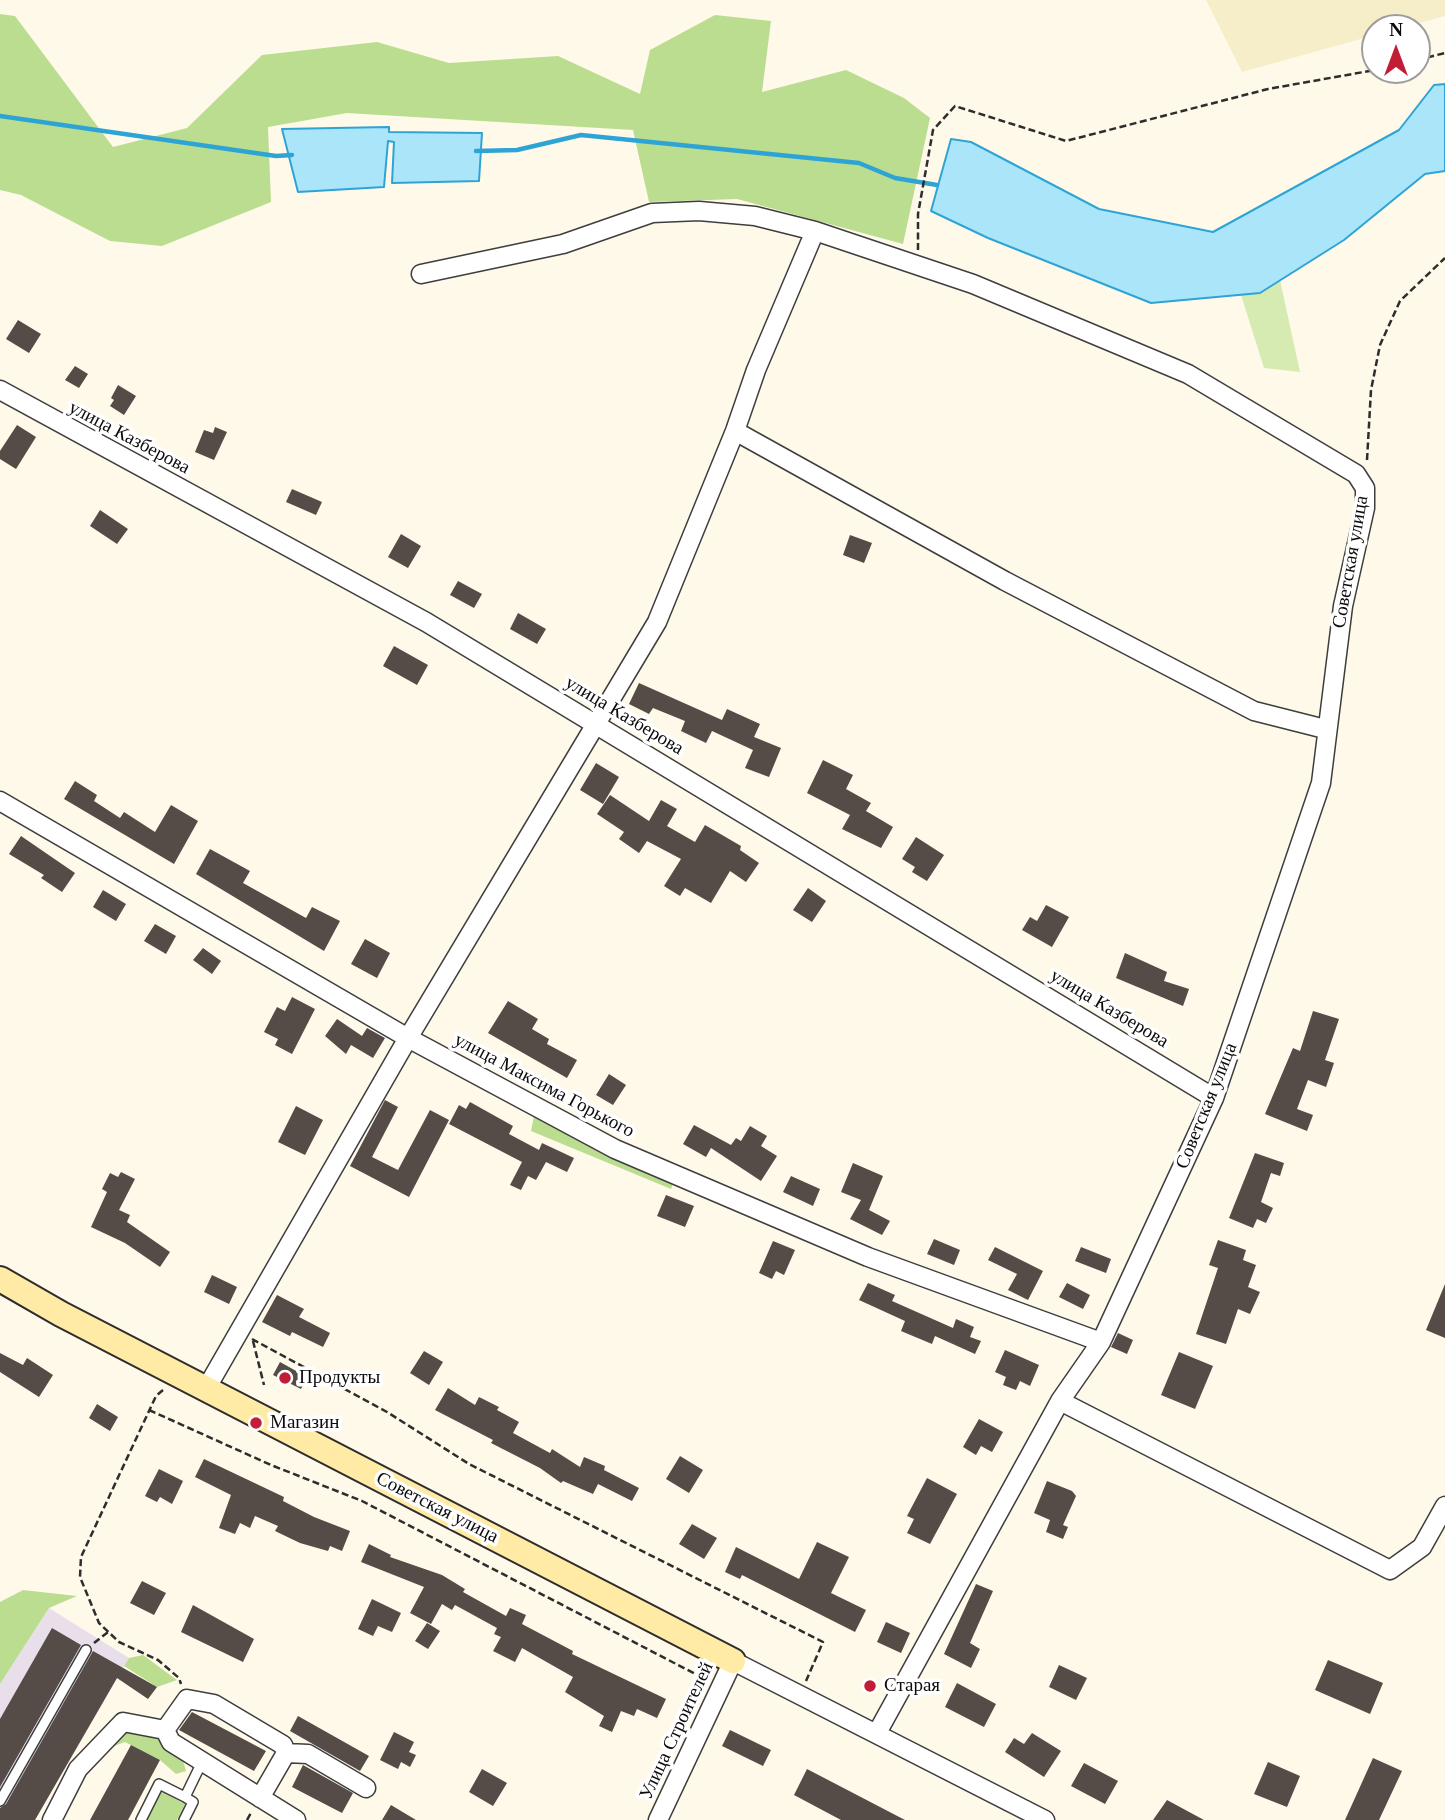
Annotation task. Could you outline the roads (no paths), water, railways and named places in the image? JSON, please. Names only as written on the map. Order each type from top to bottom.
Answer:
[{"type":"street","name":"Советская улица","points":[[421,274],[563,244],[652,214],[699,211],[755,216],[815,231],[918,268],[973,284],[1188,374],[1356,474],[1365,488],[1364,508],[1343,606],[1325,729],[1321,783],[1214,1098],[1101,1342],[1060,1401],[877,1733]]},
{"type":"street","points":[[206,1389],[408,1038],[598,725],[657,622],[735,431],[756,370],[815,231]]},
{"type":"street","name":"улица Казберова","points":[[0,390],[426,622],[1214,1098]]},
{"type":"street","points":[[735,431],[1005,581],[1254,711],[1325,729]]},
{"type":"street","name":"улица Максима Горького","points":[[0,801],[408,1038],[615,1149],[868,1256],[1101,1342]]},
{"type":"street","name":"Советская улица","points":[[0,1279],[206,1389],[1045,1820]]},
{"type":"street","points":[[1060,1401],[1390,1570],[1422,1547],[1445,1506]]},
{"type":"street","name":"Улица Строителей","points":[[658,1820],[733,1661]]},
{"type":"street","points":[[168,1736],[187,1699],[214,1704],[283,1745],[286,1753]]},
{"type":"street","points":[[52,1820],[78,1769],[123,1721],[168,1736],[202,1762],[296,1820]]},
{"type":"street","points":[[286,1753],[308,1754],[366,1788]]},
{"type":"street","points":[[260,1798],[286,1753]]},
{"type":"lane","points":[[0,1801],[86,1650]]},
{"type":"lane","points":[[185,1797],[202,1762]]},
{"type":"lane","points":[[141,1820],[159,1784],[193,1802],[184,1820]]},
{"type":"water","points":[[1445,84],[1445,171],[1425,174],[1344,240],[1260,293],[1151,303],[988,238],[931,211],[951,139],[971,142],[1099,209],[1213,232],[1399,130],[1434,85]]},
{"type":"water","points":[[389,127],[389,132],[482,133],[479,181],[392,183],[394,142],[388,141],[384,187],[298,192],[282,129]]},
{"type":"waterway","points":[[0,116],[276,156],[292,155]]},
{"type":"waterway","points":[[476,151],[517,150],[581,135],[859,163],[895,178],[937,185]]},
{"type":"place","name":"Продукты","points":[[285,1378]]},
{"type":"place","name":"Магазин","points":[[256,1423]]},
{"type":"place","name":"Старая","points":[[870,1686]]}]
